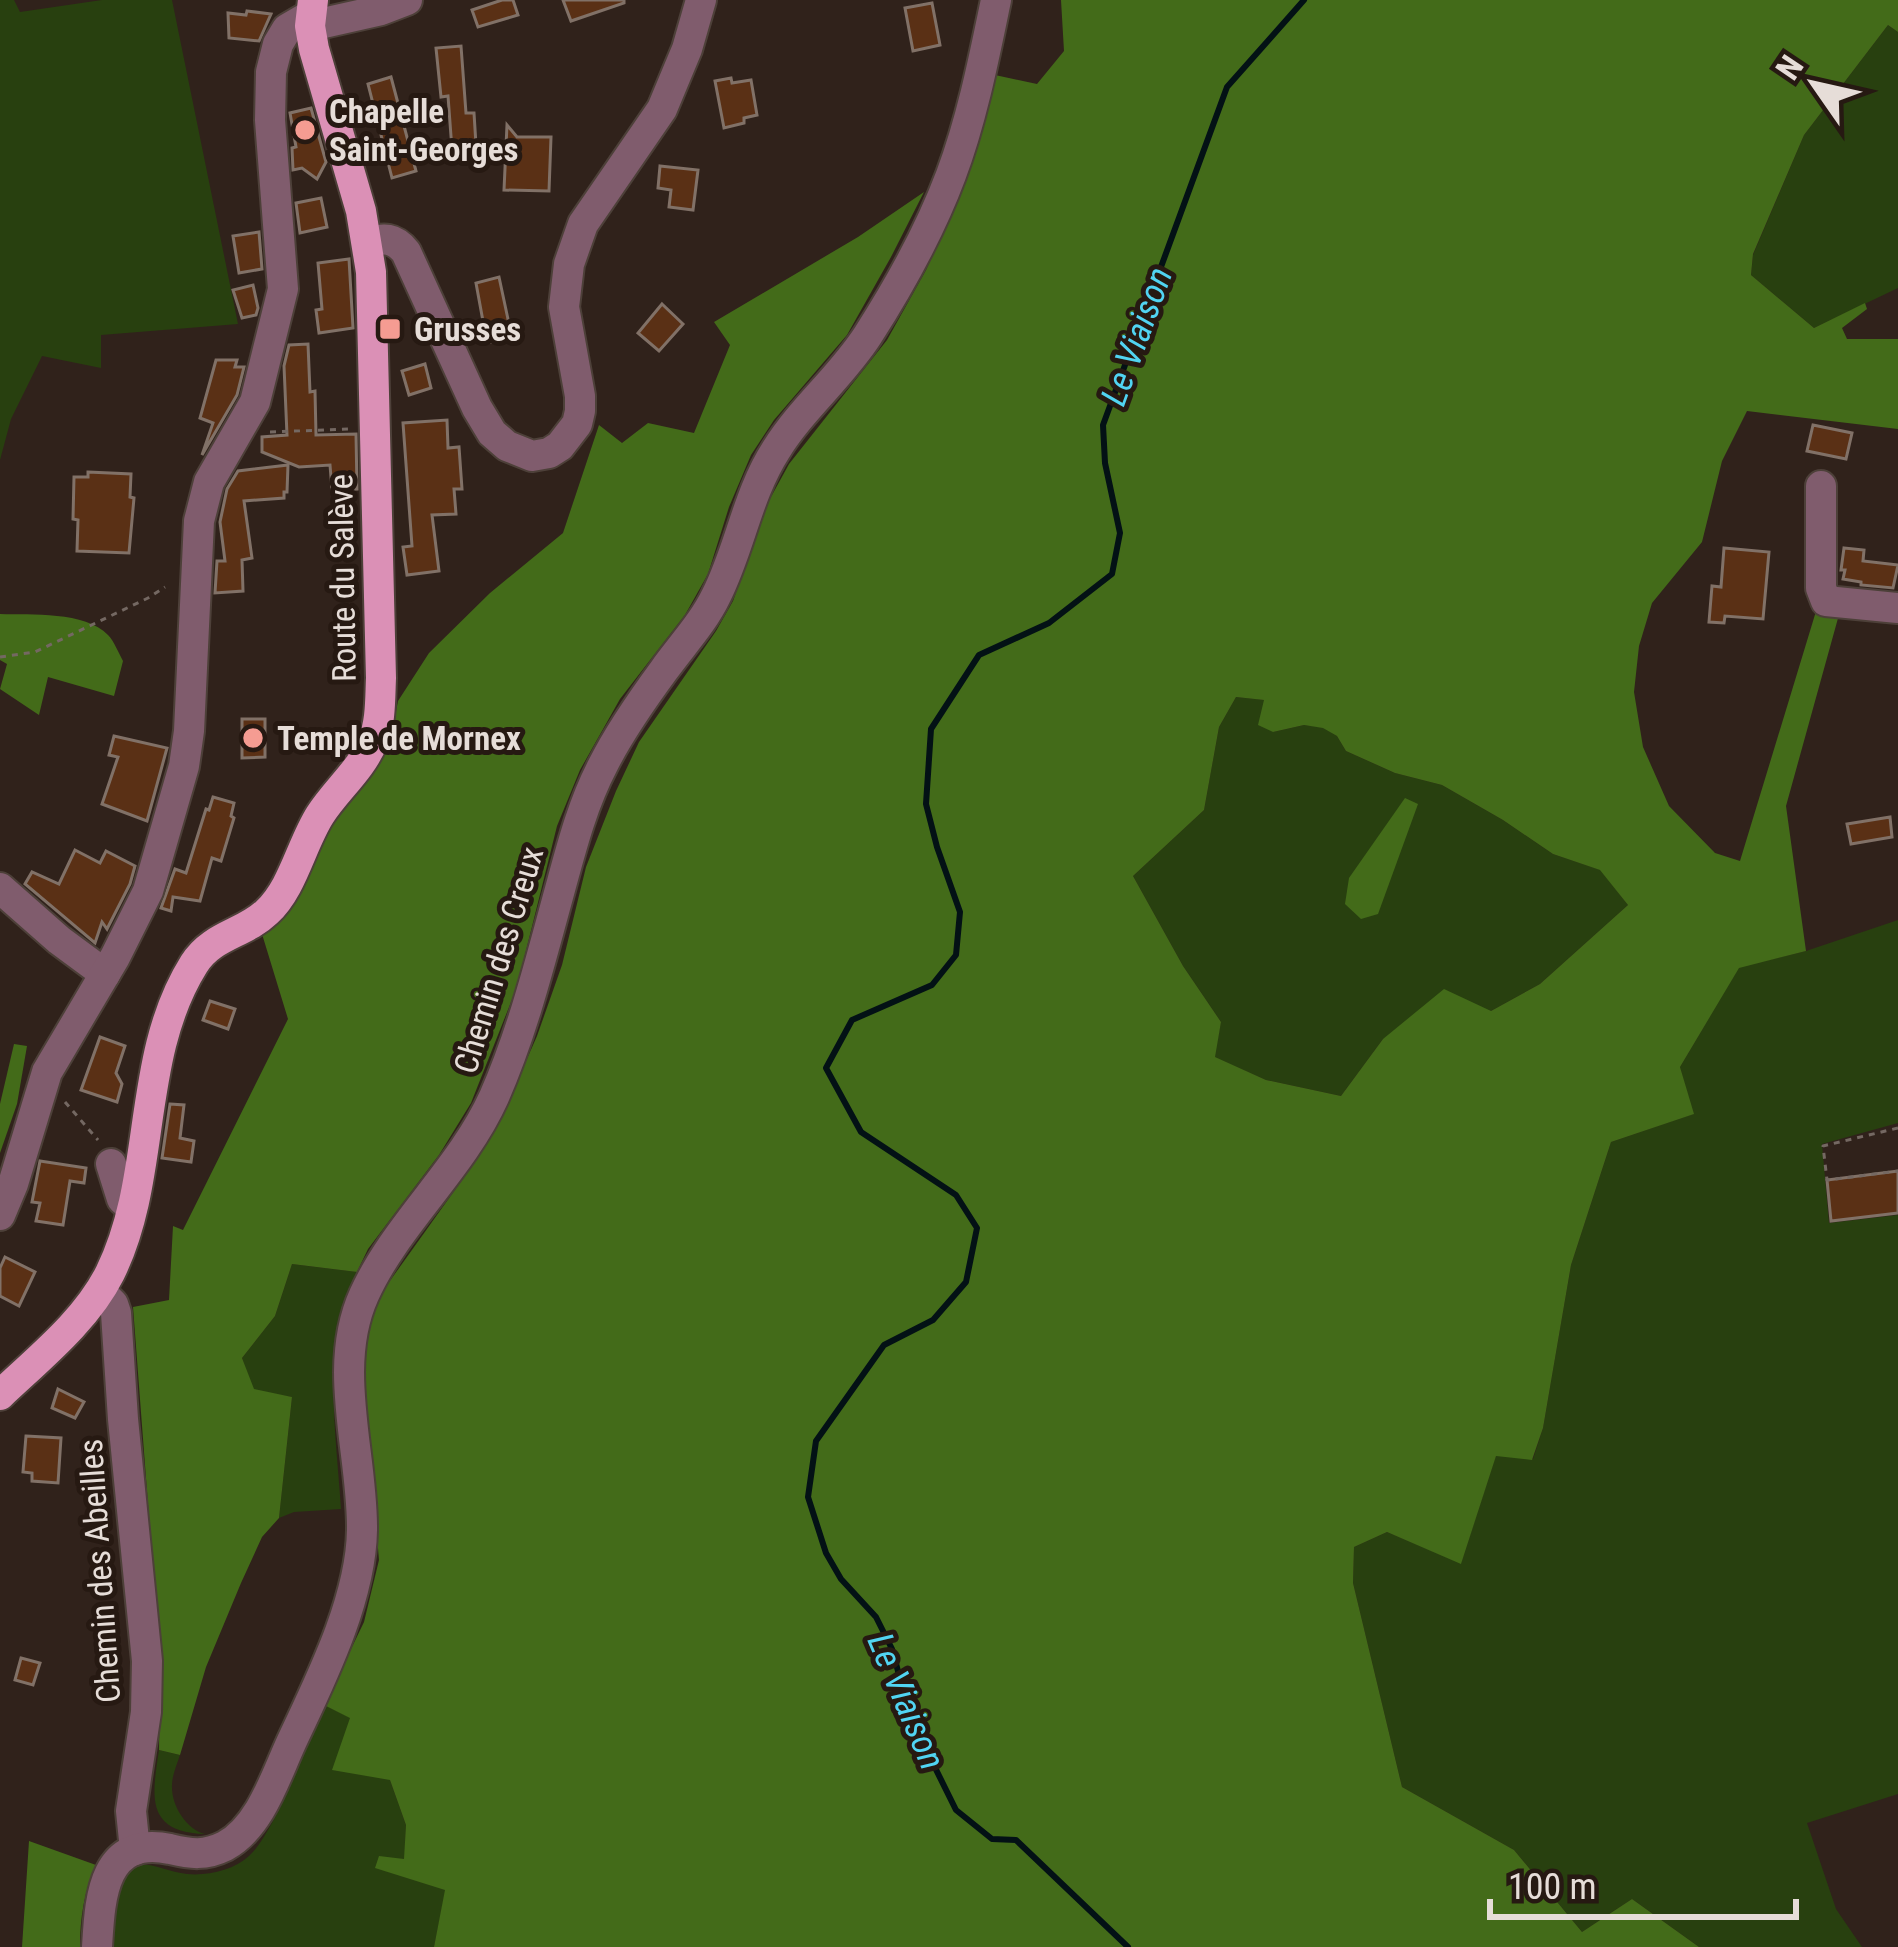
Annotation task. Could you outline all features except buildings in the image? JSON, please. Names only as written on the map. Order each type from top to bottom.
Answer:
[{"type":"main road","name":"Route du Salève","points":[[0,1395],[58,1340],[100,1291],[116,1259],[132,1208],[155,1065],[183,982],[205,949],[258,919],[275,902],[320,816],[375,738],[381,678],[374,322],[367,242],[314,49],[311,14]]},
{"type":"street","points":[[0,1215],[51,1090],[148,891],[184,766],[197,532],[209,482],[255,402],[283,289],[270,120],[271,72],[278,44],[294,22],[311,14],[381,10],[407,0]]},
{"type":"street","points":[[367,242],[388,238],[406,252],[492,433],[507,446],[532,456],[560,446],[577,424],[580,411],[564,307],[569,264],[584,224],[662,109],[701,0]]},
{"type":"street","name":"Chemin des Creux","points":[[135,1850],[166,1848],[194,1855],[238,1837],[252,1822],[291,1742],[328,1659],[357,1568],[362,1533],[350,1377],[355,1317],[364,1294],[461,1156],[493,1099],[528,1009],[572,846],[602,767],[716,596],[751,500],[776,449],[865,340],[939,206],[968,119],[996,0]]},
{"type":"street","points":[[1821,486],[1821,589],[1826,601],[1898,608]]},
{"type":"street","points":[[0,888],[104,974]]},
{"type":"street","points":[[111,1164],[122,1199],[132,1208]]},
{"type":"street","name":"Chemin des Abeilles","points":[[100,1291],[113,1304],[118,1326],[147,1661],[146,1712],[131,1810],[135,1850]]},
{"type":"street","points":[[98,1947],[109,1872],[118,1859],[135,1850]]},
{"type":"path","points":[[238,433],[376,428]]},
{"type":"path","points":[[0,657],[35,652],[165,586]]},
{"type":"path","points":[[51,1090],[99,1141],[111,1164]]},
{"type":"path","points":[[1898,1128],[1823,1146],[1827,1180],[1898,1171]]},
{"type":"green space","points":[[0,0],[14,0],[20,12],[102,0],[172,0],[238,324],[101,335],[101,368],[42,356],[11,419],[0,460]]},
{"type":"green space","points":[[1061,0],[1898,0],[1898,32],[1888,25],[1804,135],[1753,254],[1751,275],[1814,328],[1865,303],[1867,309],[1842,328],[1847,339],[1898,339],[1898,429],[1747,411],[1722,461],[1702,542],[1652,603],[1639,646],[1634,692],[1643,747],[1669,806],[1715,853],[1740,861],[1817,608],[1840,611],[1786,806],[1806,951],[1739,968],[1680,1067],[1694,1114],[1611,1142],[1571,1265],[1543,1428],[1532,1460],[1496,1456],[1461,1564],[1387,1532],[1354,1547],[1353,1583],[1402,1787],[1514,1850],[1582,1932],[1632,1899],[1699,1947],[434,1947],[445,1890],[375,1868],[379,1856],[404,1859],[406,1825],[390,1780],[332,1770],[350,1718],[324,1705],[364,1622],[379,1560],[363,1373],[365,1332],[374,1303],[472,1166],[507,1104],[562,965],[586,867],[639,742],[733,601],[767,504],[789,464],[887,340],[926,270],[980,138],[995,75],[1037,84],[1064,51]],"holes":[[[1236,697],[1264,700],[1258,725],[1273,732],[1304,725],[1323,728],[1337,736],[1346,751],[1395,773],[1442,785],[1553,854],[1600,870],[1628,905],[1540,984],[1491,1011],[1444,989],[1383,1039],[1341,1096],[1266,1080],[1215,1057],[1221,1022],[1183,966],[1133,876],[1204,810],[1219,727]]]},
{"type":"green space","points":[[1888,25],[1898,32],[1898,288],[1814,328],[1751,275],[1753,255],[1804,135]]},
{"type":"green space","points":[[924,192],[847,335],[774,420],[751,455],[708,574],[685,615],[620,699],[580,770],[557,826],[517,987],[471,1103],[439,1155],[368,1249],[357,1272],[292,1264],[275,1316],[242,1358],[254,1389],[292,1397],[279,1518],[262,1537],[241,1583],[206,1667],[180,1755],[159,1750],[160,1663],[133,1307],[169,1300],[173,1226],[183,1230],[288,1019],[262,934],[333,816],[379,761],[391,738],[398,701],[429,653],[490,593],[563,533],[599,425],[622,443],[648,423],[694,433],[730,345],[714,322]]},
{"type":"green space","points":[[0,614],[57,616],[98,627],[123,661],[114,696],[48,677],[39,715],[0,689],[7,664],[0,660]]},
{"type":"green space","points":[[1236,697],[1265,700],[1273,732],[1304,725],[1323,727],[1337,736],[1346,751],[1395,773],[1442,785],[1553,854],[1601,870],[1628,905],[1540,984],[1491,1011],[1383,1039],[1341,1096],[1266,1080],[1214,1057],[1221,1022],[1183,966],[1133,876],[1204,810],[1219,727]]},
{"type":"green space","points":[[1405,798],[1418,804],[1378,914],[1361,919],[1345,904],[1349,878]]},
{"type":"green space","points":[[1898,920],[1898,1123],[1822,1144],[1829,1223],[1898,1215],[1898,1794],[1807,1823],[1836,1909],[1862,1947],[1699,1947],[1632,1899],[1582,1932],[1514,1850],[1402,1787],[1353,1583],[1354,1547],[1387,1532],[1461,1563],[1496,1455],[1533,1459],[1543,1428],[1571,1265],[1611,1142],[1693,1114],[1680,1067],[1739,967],[1806,951]]},
{"type":"green space","points":[[14,1044],[27,1046],[17,1104],[0,1153],[0,1104]]},
{"type":"green space","points":[[292,1264],[357,1272],[346,1300],[335,1359],[341,1509],[294,1512],[279,1518],[292,1397],[253,1390],[242,1358],[275,1316]]},
{"type":"green space","points":[[324,1705],[350,1717],[390,1780],[406,1825],[405,1860],[446,1889],[434,1947],[110,1947],[115,1897],[131,1869],[147,1865],[203,1874],[243,1861],[259,1845]]},
{"type":"green space","points":[[159,1750],[180,1755],[172,1781],[174,1800],[186,1822],[205,1834],[186,1832],[162,1819],[155,1796]]},
{"type":"green space","points":[[29,1841],[96,1865],[84,1905],[80,1947],[22,1947]]},
{"type":"waterway","name":"Le Viaison","points":[[1128,1947],[1016,1840],[992,1839],[956,1810],[911,1719],[892,1649],[876,1617],[841,1579],[826,1553],[808,1497],[816,1441],[884,1345],[933,1320],[966,1282],[977,1228],[956,1195],[861,1132],[826,1068],[852,1020],[932,985],[956,955],[960,912],[926,804],[931,729],[979,655],[1049,623],[1112,574],[1120,533],[1105,463],[1103,425],[1227,87],[1304,0]]},
{"type":"place","name":"Chapelle Saint-Georges","points":[[305,130]]},
{"type":"place","name":"Grusses","points":[[390,329]]},
{"type":"place","name":"Temple de Mornex","points":[[253,738]]}]
